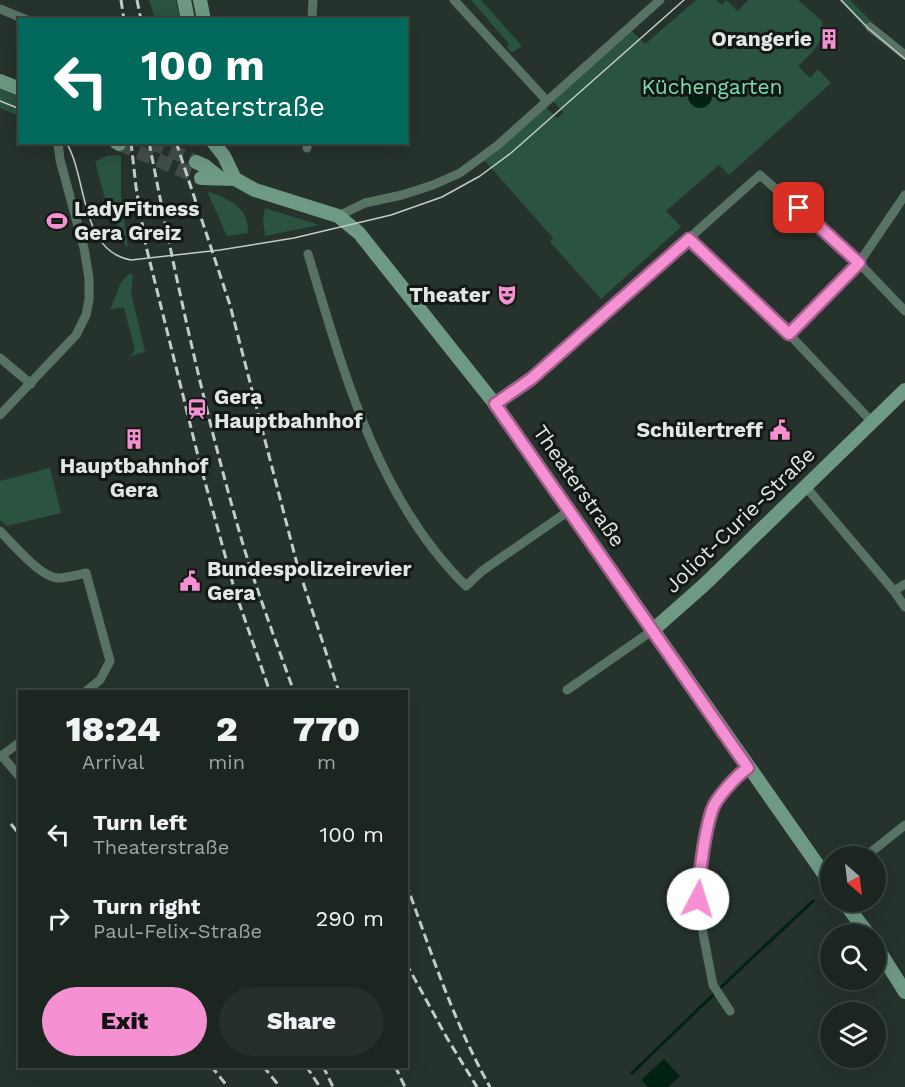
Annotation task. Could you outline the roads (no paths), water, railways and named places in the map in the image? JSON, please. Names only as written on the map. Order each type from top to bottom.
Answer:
[{"type":"main road","points":[[184,0],[188,18]]},
{"type":"main road","points":[[200,0],[204,18]]},
{"type":"main road","points":[[0,81],[18,88]]},
{"type":"main road","points":[[201,178],[234,179],[224,149]]},
{"type":"main road","points":[[196,162],[220,178]]},
{"type":"main road","name":"Theaterstraße","points":[[234,179],[255,190],[338,216],[359,233],[495,404],[820,869]]},
{"type":"main road","name":"Joliot-Curie-Straße","points":[[653,630],[704,585],[905,390]]},
{"type":"main road","points":[[886,962],[905,992]]},
{"type":"street","points":[[312,18],[313,0]]},
{"type":"street","points":[[454,0],[543,103]]},
{"type":"street","points":[[338,216],[365,203],[433,185],[460,172],[498,145],[660,0]]},
{"type":"street","points":[[0,9],[22,18]]},
{"type":"street","points":[[870,27],[905,55]]},
{"type":"street","points":[[0,415],[76,335],[86,315],[89,278],[84,248],[60,160],[58,144]]},
{"type":"street","points":[[495,404],[531,379],[760,175],[859,263],[905,311]]},
{"type":"street","points":[[789,334],[859,263],[905,195]]},
{"type":"street","points":[[689,239],[789,334],[872,422]]},
{"type":"street","points":[[308,254],[353,396],[378,456],[400,499],[430,546],[466,586],[482,571],[570,510]]},
{"type":"street","points":[[0,358],[31,384]]},
{"type":"street","points":[[806,487],[905,607]]},
{"type":"street","points":[[0,531],[50,576],[59,578],[86,573],[110,661],[100,680],[88,690]]},
{"type":"street","points":[[894,591],[905,584]]},
{"type":"street","name":"Joliot-Curie-Straße","points":[[567,690],[653,630]]},
{"type":"street","points":[[18,744],[1,757],[18,775]]},
{"type":"street","points":[[730,1011],[713,985],[698,899],[702,856],[712,808],[739,774],[748,768]]},
{"type":"street","points":[[879,846],[905,825]]},
{"type":"waterway","points":[[632,1073],[813,901]]},
{"type":"tunnel","points":[[119,144],[201,178]]},
{"type":"tunnel","points":[[156,144],[196,162]]},
{"type":"tram line","points":[[67,144],[73,157],[93,228],[102,243],[114,254],[131,260],[220,250],[294,238],[391,215],[442,197],[480,176],[511,153],[684,0]]},
{"type":"tram line","points":[[841,0],[868,28],[905,59]]},
{"type":"tram line","points":[[0,101],[18,108]]},
{"type":"railway","points":[[121,0],[124,18]]},
{"type":"railway","points":[[137,0],[141,18]]},
{"type":"railway","points":[[131,144],[146,246],[199,460],[234,588],[269,690]]},
{"type":"railway","points":[[149,144],[180,293],[228,492],[260,598],[293,690]]},
{"type":"railway","points":[[177,144],[230,305],[297,564],[338,690]]},
{"type":"railway","points":[[11,824],[18,833]]},
{"type":"railway","points":[[408,889],[454,1013],[490,1087]]},
{"type":"railway","points":[[408,967],[477,1087]]},
{"type":"railway","points":[[213,1068],[228,1087]]},
{"type":"railway","points":[[265,1068],[280,1087]]},
{"type":"railway","points":[[307,1068],[320,1087]]},
{"type":"railway","points":[[324,1068],[333,1087]]},
{"type":"railway","points":[[396,1068],[405,1087]]},
{"type":"place","name":"Orangerie","points":[[829,39]]},
{"type":"place","name":"LadyFitness Gera Greiz","points":[[57,221]]},
{"type":"place","name":"Theater","points":[[507,295]]},
{"type":"place","name":"Gera Hauptbahnhof","points":[[197,409]]},
{"type":"place","name":"Schülertreff","points":[[780,430]]},
{"type":"place","name":"Hauptbahnhof Gera","points":[[134,439]]},
{"type":"place","name":"Bundespolizeirevier Gera","points":[[190,581]]},
{"type":"park label","name":"Küchengarten","points":[[712,87]]}]
